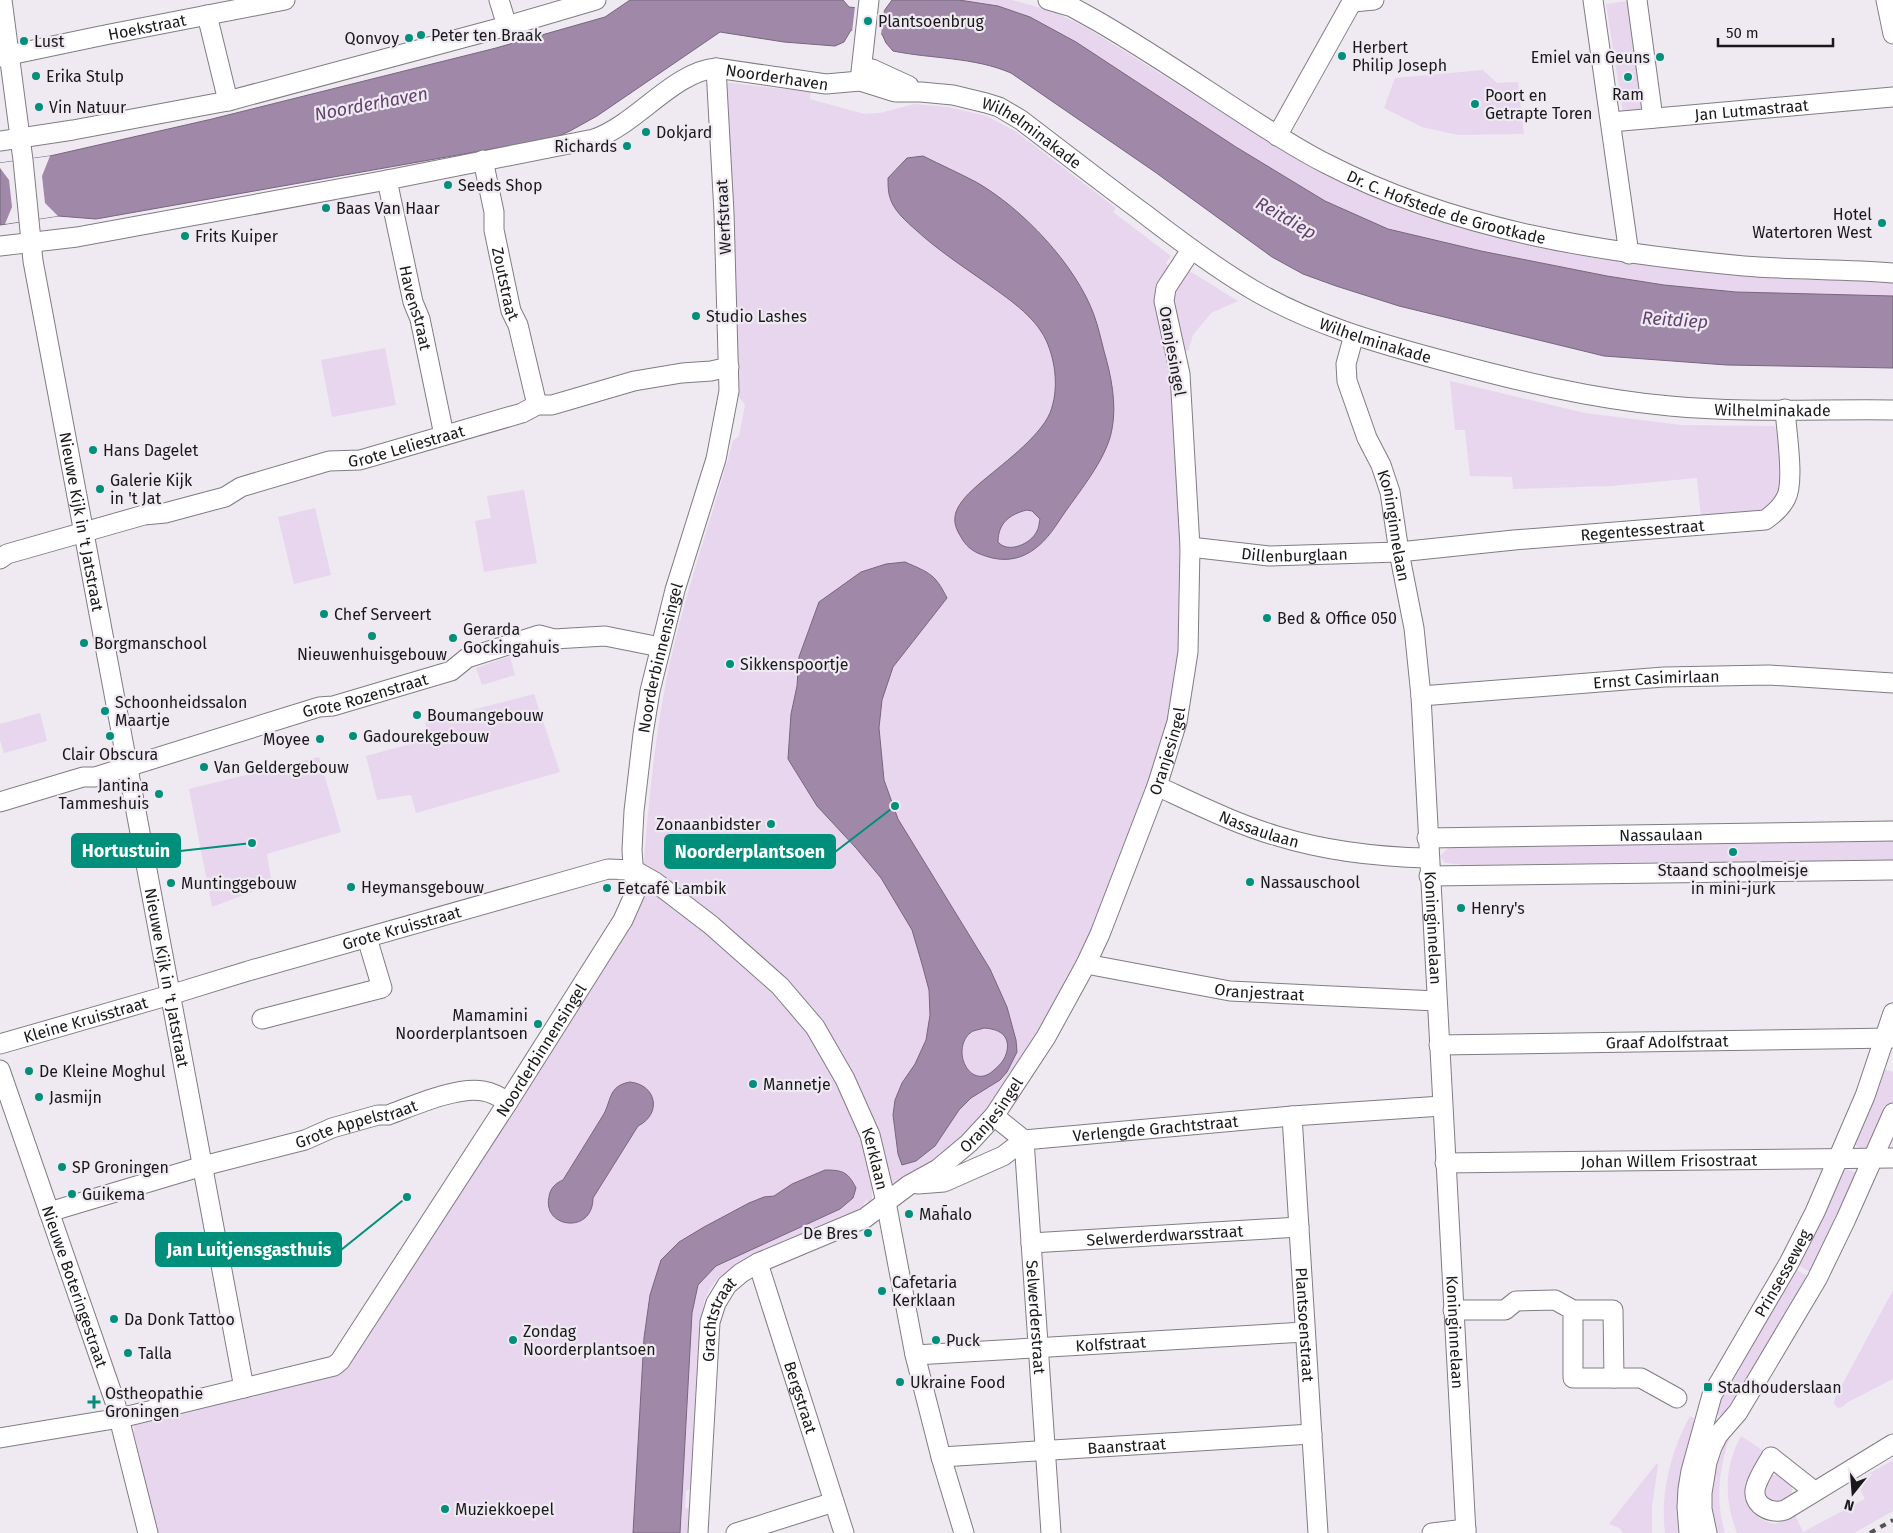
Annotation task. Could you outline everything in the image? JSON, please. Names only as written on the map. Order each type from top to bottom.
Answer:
[{"type":"street","name":"Nieuwe Kijk in 't Jatstraat","points":[[2,0],[5,56],[21,138],[33,260],[244,1388]]},
{"type":"street","name":"Hoekstraat","points":[[5,56],[285,0]]},
{"type":"street","points":[[499,0],[507,26]]},
{"type":"street","name":"Dr. C. Hofstede de Grootkade","points":[[1048,0],[1072,7],[1099,22],[1277,136],[1326,164],[1373,186],[1440,210],[1502,229],[1629,254],[1746,266],[1893,273]]},
{"type":"street","points":[[1277,136],[1353,1],[1374,0]]},
{"type":"street","points":[[1593,0],[1629,254]]},
{"type":"street","points":[[1637,0],[1653,118]]},
{"type":"street","points":[[1886,0],[1893,34]]},
{"type":"street","points":[[0,141],[228,101],[592,2]]},
{"type":"street","points":[[861,74],[869,4]]},
{"type":"street","points":[[207,15],[228,101]]},
{"type":"street","name":"Noorderhaven","points":[[0,246],[76,237],[386,180],[602,136],[618,127],[688,76],[716,68],[826,84],[861,74]]},
{"type":"street","name":"Werfstraat","points":[[716,68],[724,213],[729,367]]},
{"type":"street","name":"Wilhelminakade","points":[[861,74],[881,73],[921,92],[953,95],[980,101],[1010,113],[1192,250],[1257,292],[1306,316],[1354,335],[1467,367],[1611,400],[1700,408],[1893,410]]},
{"type":"street","name":"Jan Lutmastraat","points":[[1611,122],[1893,97]]},
{"type":"street","name":"Zoutstraat","points":[[483,160],[494,212],[494,230],[511,311],[518,325],[537,405]]},
{"type":"street","name":"Havenstraat","points":[[386,180],[413,302],[420,319],[444,435]]},
{"type":"street","name":"Oranjesingel","points":[[909,1185],[938,1169],[968,1143],[994,1116],[1046,1038],[1100,934],[1157,786],[1177,722],[1188,652],[1190,547],[1180,374],[1164,301],[1166,288],[1192,250]]},
{"type":"street","name":"Koninginnelaan","points":[[1354,335],[1346,364],[1347,381],[1366,438],[1381,465],[1390,492],[1399,552],[1414,628],[1421,696],[1466,1531]]},
{"type":"street","name":"Grote Leliestraat","points":[[0,559],[7,554],[144,515],[165,513],[225,497],[241,487],[329,461],[360,460],[522,413],[537,405],[552,405],[634,381],[658,376],[711,371],[729,367]]},
{"type":"street","name":"Noorderbinnensingel","points":[[0,1438],[120,1418],[325,1369],[334,1366],[340,1360],[508,1102],[623,920],[635,894],[632,850],[634,810],[650,691],[675,590],[716,459],[728,391],[729,367]]},
{"type":"street","name":"Regentessestraat","points":[[1399,552],[1504,541],[1765,520],[1777,512],[1787,496],[1790,480],[1785,409]]},
{"type":"street","name":"Dillenburglaan","points":[[1190,547],[1269,556],[1399,552]]},
{"type":"street","name":"Grote Rozenstraat","points":[[0,802],[83,776],[96,777],[319,707],[333,706],[451,671],[467,658],[539,635],[554,639],[605,636],[660,647]]},
{"type":"street","name":"Ernst Casimirlaan","points":[[1421,696],[1664,677],[1768,675],[1893,683]]},
{"type":"street","name":"Nassaulaan","points":[[1157,786],[1223,816],[1277,836],[1334,850],[1411,858],[1429,867],[1893,870]]},
{"type":"street","name":"Nassaulaan","points":[[1428,838],[1893,831]]},
{"type":"street","name":"Grote Kruisstraat","points":[[170,996],[248,970],[608,869],[634,870]]},
{"type":"street","name":"Kerklaan","points":[[634,870],[655,882],[717,930],[780,986],[815,1027],[845,1080],[870,1136],[886,1202],[915,1355],[941,1457],[964,1533]]},
{"type":"street","points":[[262,1019],[382,988],[367,938]]},
{"type":"street","name":"Oranjestraat","points":[[1086,964],[1230,991],[1436,1001]]},
{"type":"street","name":"Kleine Kruisstraat","points":[[0,1044],[170,996]]},
{"type":"street","name":"Prinsesseweg","points":[[1689,1533],[1688,1489],[1712,1394],[1802,1238],[1839,1159],[1889,1038],[1893,1013]]},
{"type":"street","name":"Graaf Adolfstraat","points":[[1439,1045],[1889,1038]]},
{"type":"street","name":"Nieuwe Boteringestraat","points":[[0,1070],[120,1418],[148,1533]]},
{"type":"street","name":"Grote Appelstraat","points":[[50,1212],[203,1166],[305,1140],[332,1128],[378,1115],[388,1115],[464,1091],[482,1090],[508,1102]]},
{"type":"street","name":"Verlengde Grachtstraat","points":[[1024,1140],[1292,1116],[1442,1106]]},
{"type":"street","name":"Prinsesseweg","points":[[1707,1533],[1702,1509],[1702,1493],[1712,1447],[1718,1435],[1738,1412],[1817,1279],[1893,1113]]},
{"type":"street","points":[[886,1202],[909,1185],[944,1182],[1003,1156],[1024,1140],[994,1116]]},
{"type":"street","name":"Plantsoenstraat","points":[[1292,1116],[1318,1533]]},
{"type":"street","name":"Selwerderstraat","points":[[1024,1140],[1051,1533]]},
{"type":"street","name":"Johan Willem Frisostraat","points":[[1445,1163],[1893,1158]]},
{"type":"street","name":"Grachtstraat","points":[[698,1533],[710,1322],[716,1303],[727,1285],[741,1273],[758,1263],[865,1218],[886,1202]]},
{"type":"street","name":"Selwerderdwarsstraat","points":[[1031,1244],[1299,1227]]},
{"type":"street","name":"Bergstraat","points":[[758,1263],[844,1533]]},
{"type":"street","points":[[1453,1310],[1505,1310],[1516,1301],[1555,1300],[1572,1310],[1613,1310],[1614,1378]]},
{"type":"street","points":[[1572,1310],[1573,1378],[1641,1378],[1677,1398]]},
{"type":"street","name":"Kolfstraat","points":[[915,1355],[1306,1332]]},
{"type":"street","name":"Baanstraat","points":[[941,1457],[1312,1434]]},
{"type":"street","points":[[1814,1492],[1771,1457],[1755,1491],[1756,1497],[1763,1508],[1780,1512],[1814,1492],[1893,1444]]},
{"type":"street","points":[[740,1533],[834,1502]]},
{"type":"street","points":[[1432,1533],[1466,1531]]},
{"type":"shaded area","points":[[959,0],[1012,0],[1052,11],[1087,28],[1291,155],[1333,179],[1415,214],[1481,233],[1572,253],[1580,250],[1585,251],[1589,257],[1669,268],[1763,276],[1893,283],[1893,296],[1736,292],[1664,285],[1607,276],[1481,251],[1388,229],[1325,201],[1236,148],[1076,42],[1030,17],[998,6]]},
{"type":"shaded area","points":[[1628,1],[1642,106],[1640,110],[1623,112],[1606,4]]},
{"type":"shaded area","points":[[1483,70],[1497,83],[1518,82],[1524,134],[1458,135],[1422,127],[1384,108],[1395,78]]},
{"type":"shaded area","points":[[723,82],[811,92],[810,99],[864,114],[880,113],[914,104],[948,107],[987,116],[1015,131],[1116,208],[1113,212],[1171,256],[1166,263],[1169,266],[1160,281],[1171,366],[1181,516],[1181,639],[1168,726],[1124,856],[1068,984],[997,1099],[971,1128],[938,1158],[912,1177],[872,1189],[872,1203],[866,1200],[863,1205],[868,1208],[740,1264],[721,1276],[708,1292],[703,1307],[694,1486],[686,1491],[685,1508],[692,1509],[691,1533],[156,1533],[134,1433],[136,1422],[332,1377],[346,1367],[386,1309],[639,910],[635,908],[641,896],[654,762],[666,682],[688,591],[733,441],[739,436],[745,405],[733,388]]},
{"type":"shaded area","points":[[1188,270],[1238,301],[1211,313],[1193,335],[1188,351],[1185,350],[1171,300],[1173,291]]},
{"type":"shaded area","points":[[385,348],[396,405],[332,417],[321,360]]},
{"type":"shaded area","points":[[1450,381],[1585,413],[1681,425],[1775,426],[1785,471],[1782,485],[1775,502],[1761,513],[1701,518],[1697,478],[1611,486],[1513,489],[1512,477],[1470,476],[1465,430],[1455,430]]},
{"type":"shaded area","points":[[524,490],[537,563],[484,572],[475,521],[491,518],[487,496]]},
{"type":"shaded area","points":[[315,508],[331,575],[294,584],[278,517]]},
{"type":"shaded area","points":[[510,656],[515,675],[482,685],[476,668]]},
{"type":"shaded area","points":[[534,694],[560,772],[416,813],[411,795],[377,800],[366,756],[429,739],[425,722]]},
{"type":"shaded area","points":[[40,713],[47,741],[4,753],[0,740],[0,724]]},
{"type":"shaded area","points":[[319,757],[341,832],[267,854],[272,884],[212,907],[189,789]]},
{"type":"shaded area","points":[[1893,837],[1893,863],[1671,862],[1466,865],[1445,863],[1440,856],[1450,846]]},
{"type":"shaded area","points":[[1879,1068],[1893,1072],[1893,1103],[1874,1146],[1861,1149],[1854,1143]]},
{"type":"shaded area","points":[[1846,1169],[1854,1172],[1857,1176],[1814,1274],[1794,1263],[1842,1170]]},
{"type":"shaded area","points":[[1792,1267],[1811,1278],[1725,1419],[1711,1411]]},
{"type":"shaded area","points":[[1893,1290],[1893,1379],[1838,1408],[1834,1404],[1835,1398]]},
{"type":"shaded area","points":[[1690,1416],[1700,1422],[1685,1533],[1665,1533],[1664,1503],[1668,1473],[1677,1443]]},
{"type":"shaded area","points":[[1725,1434],[1730,1437],[1723,1460],[1719,1496],[1725,1533],[1711,1533],[1707,1483]]},
{"type":"shaded area","points":[[1741,1436],[1764,1451],[1746,1487],[1745,1494],[1748,1506],[1752,1512],[1763,1520],[1775,1524],[1795,1515],[1803,1532],[1865,1499],[1856,1481],[1893,1460],[1893,1511],[1854,1533],[1737,1533],[1730,1508],[1728,1484],[1731,1460]]},
{"type":"shaded area","points":[[1657,1463],[1652,1507],[1652,1533],[1623,1533],[1619,1528],[1609,1524]]},
{"type":"shaded area","points":[[1783,1475],[1792,1483],[1792,1495],[1784,1504],[1766,1501],[1762,1484],[1771,1476]]},
{"type":"water","name":"Reitdiep","points":[[630,0],[843,0],[849,7],[884,11],[892,0],[959,0],[998,6],[1030,17],[1076,42],[1236,147],[1325,201],[1388,229],[1481,251],[1607,276],[1664,285],[1736,292],[1893,296],[1893,368],[1727,365],[1604,356],[1399,306],[1336,286],[1303,274],[1272,257],[1155,172],[1011,73],[968,61],[893,51],[886,43],[882,34],[851,30],[844,42],[835,46],[784,42],[720,32],[597,116],[554,138],[96,219],[58,216],[0,225],[0,163],[50,156],[212,119],[496,48],[605,17]]},
{"type":"water","points":[[923,156],[976,182],[994,193],[1029,222],[1061,258],[1086,296],[1099,333],[1109,370],[1114,400],[1112,429],[1109,441],[1098,465],[1052,532],[1035,549],[1016,558],[993,558],[972,549],[965,543],[958,531],[955,516],[960,504],[969,493],[1028,442],[1045,422],[1050,413],[1055,395],[1052,357],[1041,331],[1027,315],[1002,294],[933,245],[896,210],[889,194],[888,178],[907,158]],"holes":[[[1027,510],[1032,511],[1040,519],[1038,530],[1034,536],[1019,546],[1002,546],[998,542],[999,535],[1006,520],[1015,514]]]},
{"type":"water","points":[[905,562],[926,572],[935,579],[947,598],[893,667],[882,700],[879,728],[884,780],[898,819],[990,969],[1007,1007],[1016,1040],[1017,1052],[1007,1072],[1000,1080],[971,1098],[959,1110],[935,1146],[916,1161],[902,1165],[898,1154],[893,1115],[895,1100],[902,1083],[915,1064],[926,1040],[930,1015],[929,990],[922,964],[912,930],[881,878],[817,806],[788,759],[791,714],[797,686],[799,657],[819,602],[861,572],[886,564]],"holes":[[[984,1028],[999,1031],[1005,1037],[1007,1051],[1002,1061],[994,1070],[986,1075],[978,1076],[971,1073],[966,1066],[962,1049],[964,1041],[971,1032]]]},
{"type":"water","points":[[630,1082],[646,1088],[651,1094],[653,1108],[651,1114],[646,1121],[638,1126],[593,1198],[591,1210],[585,1218],[577,1222],[568,1223],[560,1221],[553,1215],[549,1207],[549,1197],[552,1188],[563,1180],[602,1117],[611,1095],[617,1087]]},
{"type":"water","points":[[825,1170],[841,1171],[850,1178],[856,1188],[853,1198],[840,1209],[716,1266],[698,1285],[692,1313],[680,1533],[633,1533],[644,1338],[650,1295],[661,1260],[679,1242],[704,1227],[749,1203],[764,1197],[774,1196],[792,1184]]},
{"type":"pier","name":"Plantsoenbrug","points":[[855,6],[884,9],[881,35],[852,32]]},
{"type":"pier","points":[[50,156],[42,176],[45,203],[58,216],[5,224],[12,207],[9,180],[0,168],[0,163]]},
{"type":"railway","points":[[1870,1533],[1893,1520]]},
{"type":"place","name":"Plantsoenbrug","points":[[868,21]]},
{"type":"place","name":"Peter ten Braak","points":[[421,35]]},
{"type":"place","name":"Qonvoy","points":[[409,38]]},
{"type":"place","name":"Lust","points":[[24,41]]},
{"type":"place","name":"Herbert Philip Joseph","points":[[1342,56]]},
{"type":"place","name":"Emiel van Geuns","points":[[1660,57]]},
{"type":"place","name":"Erika Stulp","points":[[36,76]]},
{"type":"place","name":"Ram","points":[[1628,77]]},
{"type":"place","name":"Poort en Getrapte Toren","points":[[1475,104]]},
{"type":"place","name":"Vin Natuur","points":[[39,107]]},
{"type":"place","name":"Dokjard","points":[[646,132]]},
{"type":"place","name":"Richards","points":[[627,146]]},
{"type":"place","name":"Seeds Shop","points":[[448,185]]},
{"type":"place","name":"Baas Van Haar","points":[[326,208]]},
{"type":"place","name":"Hotel Watertoren West","points":[[1882,223]]},
{"type":"place","name":"Frits Kuiper","points":[[185,236]]},
{"type":"place","name":"Studio Lashes","points":[[696,316]]},
{"type":"place","name":"Hans Dagelet","points":[[93,450]]},
{"type":"place","name":"Galerie Kijk in 't Jat","points":[[100,489]]},
{"type":"place","name":"Chef Serveert","points":[[324,614]]},
{"type":"place","name":"Bed & Office 050","points":[[1267,618]]},
{"type":"place","name":"Nieuwenhuisgebouw","points":[[372,636]]},
{"type":"place","name":"Gerarda Gockingahuis","points":[[453,638]]},
{"type":"place","name":"Borgmanschool","points":[[84,643]]},
{"type":"place","name":"Sikkenspoortje","points":[[730,664]]},
{"type":"place","name":"Schoonheidssalon Maartje","points":[[105,711]]},
{"type":"place","name":"Boumangebouw","points":[[417,715]]},
{"type":"place","name":"Clair Obscura","points":[[110,736]]},
{"type":"place","name":"Gadourekgebouw","points":[[353,736]]},
{"type":"place","name":"Moyee","points":[[320,739]]},
{"type":"place","name":"Van Geldergebouw","points":[[204,767]]},
{"type":"place","name":"Jantina Tammeshuis","points":[[159,794]]},
{"type":"place","name":"Noorderplantsoen","points":[[895,806]]},
{"type":"place","name":"Zonaanbidster","points":[[771,824]]},
{"type":"place","name":"Hortustuin","points":[[252,843]]},
{"type":"place","name":"Staand schoolmeisje in mini-jurk","points":[[1733,852]]},
{"type":"place","name":"Nassauschool","points":[[1250,882]]},
{"type":"place","name":"Muntinggebouw","points":[[171,883]]},
{"type":"place","name":"Heymansgebouw","points":[[351,887]]},
{"type":"place","name":"Eetcafé Lambik","points":[[607,888]]},
{"type":"place","name":"Henry's","points":[[1461,908]]},
{"type":"place","name":"Mamamini Noorderplantsoen","points":[[538,1024]]},
{"type":"place","name":"De Kleine Moghul","points":[[29,1071]]},
{"type":"place","name":"Mannetje","points":[[753,1084]]},
{"type":"place","name":"Jasmijn","points":[[39,1097]]},
{"type":"place","name":"SP Groningen","points":[[62,1167]]},
{"type":"place","name":"Guikema","points":[[72,1194]]},
{"type":"place","name":"Jan Luitjensgasthuis","points":[[407,1197]]},
{"type":"place","name":"Mah̄alo","points":[[909,1214]]},
{"type":"place","name":"De Bres","points":[[868,1233]]},
{"type":"place","name":"Cafetaria Kerklaan","points":[[882,1291]]},
{"type":"place","name":"Da Donk Tattoo","points":[[114,1319]]},
{"type":"place","name":"Zondag Noorderplantsoen","points":[[513,1340]]},
{"type":"place","name":"Puck","points":[[936,1340]]},
{"type":"place","name":"Talla","points":[[128,1353]]},
{"type":"place","name":"Ukraine Food","points":[[900,1382]]},
{"type":"place","name":"Stadhouderslaan","points":[[1708,1387]]},
{"type":"place","name":"Ostheopathie Groningen","points":[[94,1402]]},
{"type":"place","name":"Muziekkoepel","points":[[445,1509]]}]
